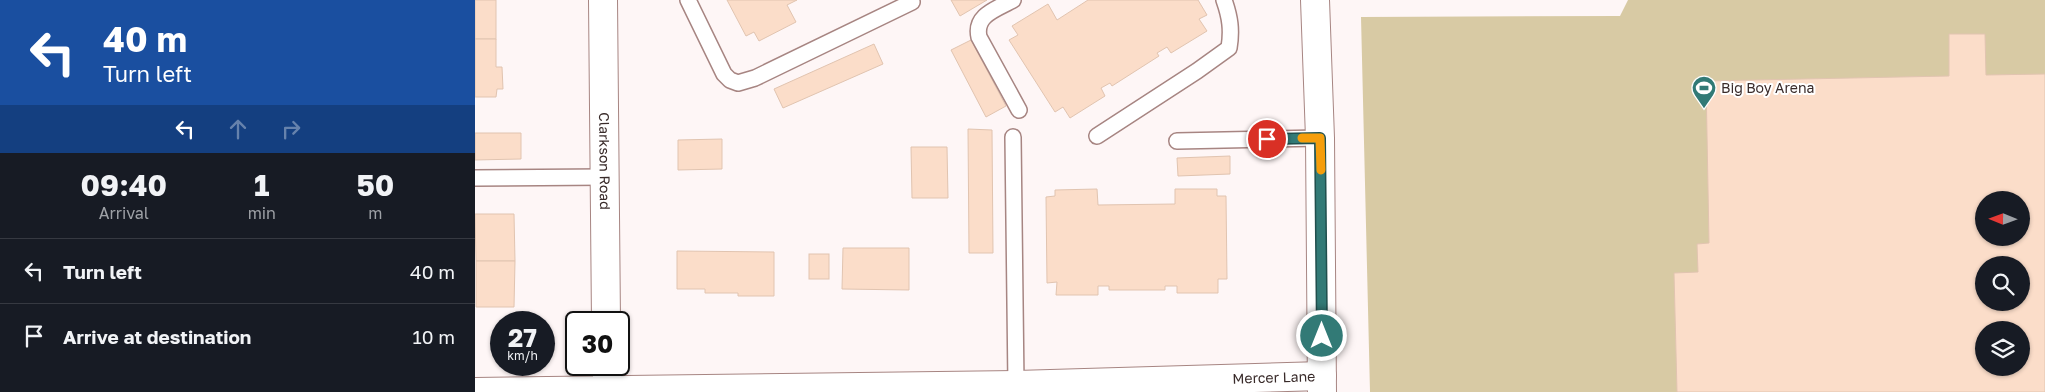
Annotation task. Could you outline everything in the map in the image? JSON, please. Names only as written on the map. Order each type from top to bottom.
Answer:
[{"type":"street","name":"Clarkson Road","points":[[603,0],[606,311]]},
{"type":"street","points":[[1315,0],[1320,138],[1322,384]]},
{"type":"street","name":"Mercer Lane","points":[[475,392],[607,383],[1322,384]]},
{"type":"lane","points":[[688,0],[723,74],[730,80],[738,83],[755,78],[912,2]]},
{"type":"lane","points":[[1013,0],[985,16],[978,25],[978,31],[979,37],[1019,110]]},
{"type":"lane","points":[[1097,136],[1229,48],[1232,34],[1230,18],[1223,0]]},
{"type":"lane","points":[[1013,137],[1016,385]]},
{"type":"lane","points":[[1177,140],[1320,138]]},
{"type":"lane","points":[[475,178],[605,177]]},
{"type":"shaded area","name":"Big Boy Arena","points":[[1628,0],[2045,0],[2045,392],[1370,392],[1361,17],[1620,16]]},
{"type":"building","points":[[475,0],[496,0],[496,39],[475,39]]},
{"type":"building","points":[[727,0],[797,0],[787,5],[796,22],[759,41],[754,32],[746,36]]},
{"type":"building","points":[[951,0],[987,0],[960,16]]},
{"type":"building","points":[[1088,0],[1198,0],[1207,15],[1199,19],[1207,31],[1171,53],[1167,47],[1157,53],[1159,56],[1112,86],[1110,83],[1101,88],[1105,96],[1070,118],[1063,107],[1055,112],[1009,40],[1018,35],[1012,26],[1048,4],[1057,20]]},
{"type":"building","points":[[1949,34],[1985,34],[1986,75],[2045,74],[2045,392],[1677,392],[1674,273],[1698,272],[1697,244],[1709,243],[1706,81],[1949,76]]},
{"type":"building","points":[[475,39],[496,39],[496,67],[502,67],[503,89],[497,89],[496,97],[475,97]]},
{"type":"building","points":[[971,40],[1006,106],[986,117],[951,50]]},
{"type":"building","points":[[874,44],[883,64],[783,108],[774,89]]},
{"type":"building","points":[[968,129],[992,130],[993,253],[969,253]]},
{"type":"building","points":[[475,133],[521,133],[521,159],[475,160]]},
{"type":"building","points":[[722,139],[722,169],[678,170],[678,140]]},
{"type":"building","points":[[911,147],[947,147],[948,198],[912,198]]},
{"type":"building","points":[[1230,156],[1230,174],[1178,176],[1177,158]]},
{"type":"building","points":[[1097,189],[1098,205],[1175,204],[1175,189],[1217,189],[1217,196],[1226,196],[1227,279],[1218,279],[1218,293],[1177,293],[1177,286],[1165,286],[1165,290],[1109,290],[1109,286],[1098,286],[1098,295],[1056,295],[1057,282],[1047,283],[1046,197],[1055,196],[1055,190]]},
{"type":"building","points":[[475,214],[514,214],[515,261],[476,261]]},
{"type":"building","points":[[843,248],[909,248],[909,290],[842,289]]},
{"type":"building","points":[[677,251],[774,252],[774,296],[738,296],[738,293],[705,293],[705,289],[677,289]]},
{"type":"building","points":[[809,254],[829,254],[829,279],[809,279]]},
{"type":"building","points":[[476,261],[515,261],[514,307],[476,307]]},
{"type":"slow traffic","points":[[1302,138],[1320,138],[1321,170]]},
{"type":"place","name":"Big Boy Arena","points":[[1704,109]]},
{"type":"route","points":[[1267,139],[1320,138],[1322,336]]}]
